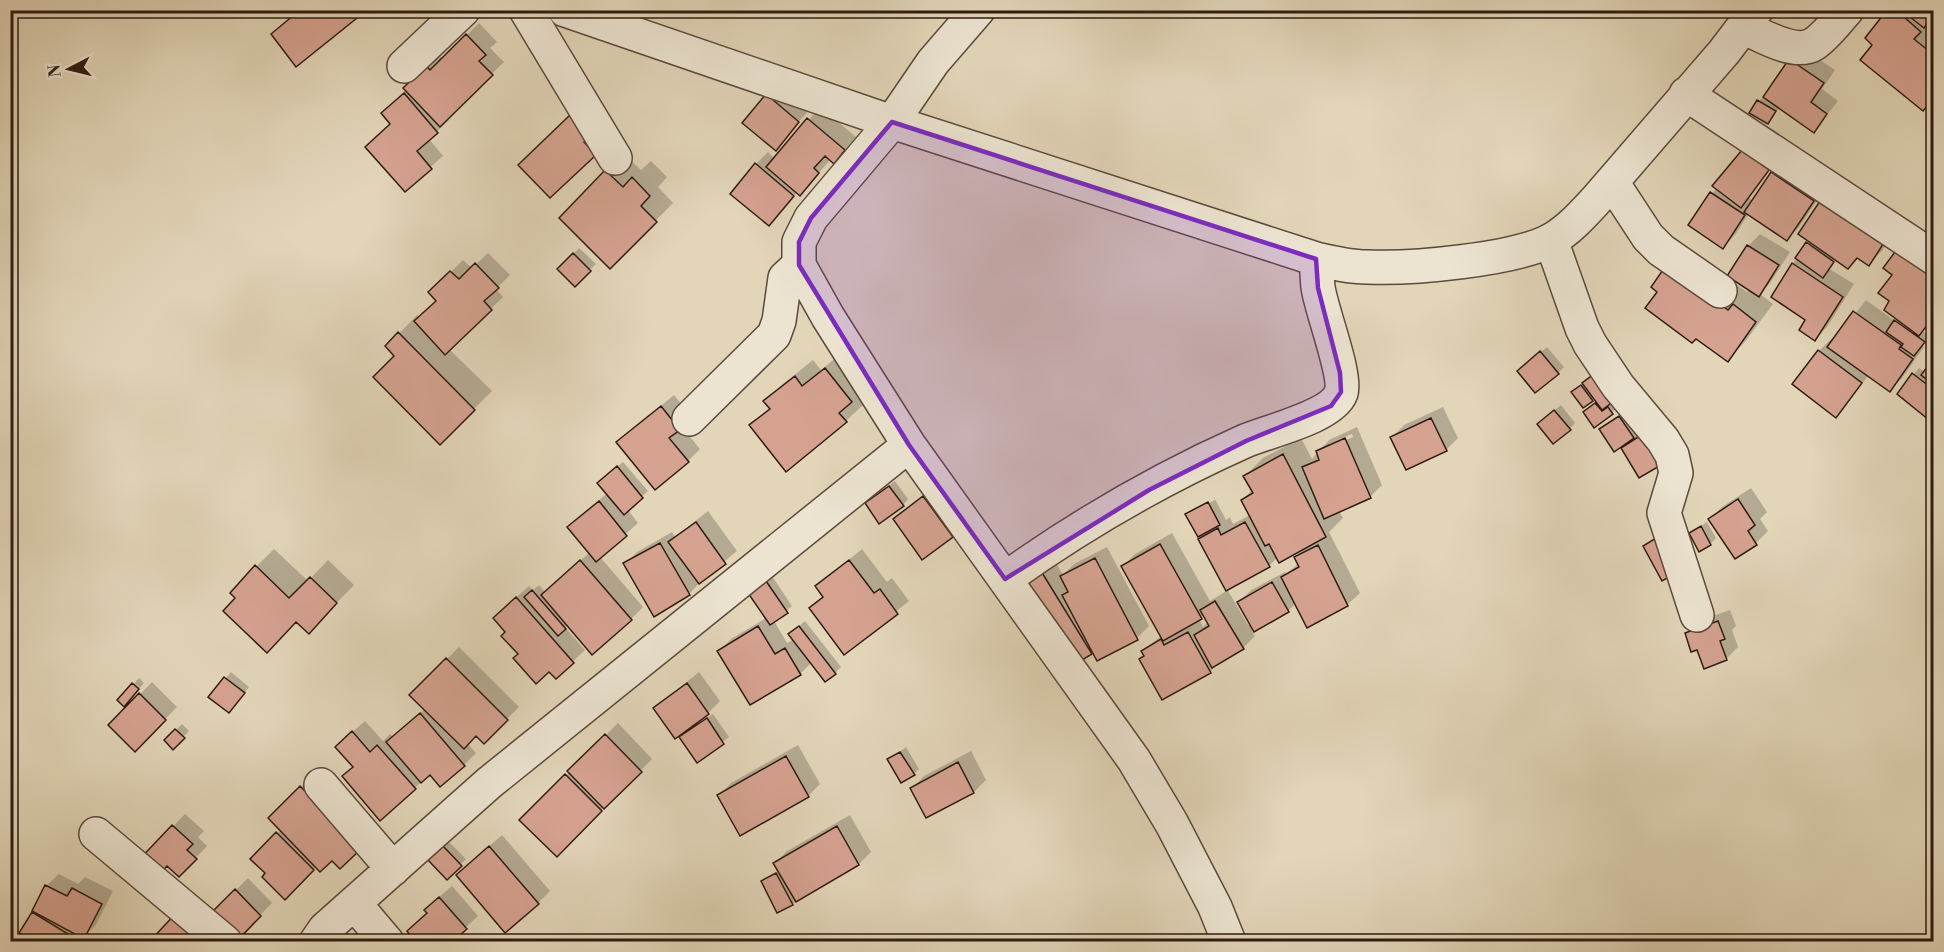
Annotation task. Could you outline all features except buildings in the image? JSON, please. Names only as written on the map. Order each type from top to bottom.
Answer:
[{"type":"street","points":[[404,66],[463,10]]},
{"type":"street","points":[[526,10],[615,158]]},
{"type":"street","points":[[565,10],[892,122],[1316,259],[1366,267],[1407,267],[1505,255],[1551,240],[1575,222],[1612,182],[1750,19],[1783,44],[1797,47],[1813,45],[1847,10]]},
{"type":"street","points":[[978,10],[933,62],[892,122],[811,218],[799,242],[799,265],[828,317],[909,445],[1134,760],[1172,824],[1215,907],[1229,942]]},
{"type":"street","points":[[1686,94],[1934,258]]},
{"type":"street","points":[[1612,182],[1648,237],[1661,250],[1720,291]]},
{"type":"street","points":[[1551,240],[1590,344],[1618,386],[1663,440],[1672,455],[1676,473],[1664,513],[1697,615]]},
{"type":"street","points":[[1005,579],[1035,558],[1149,490],[1246,441],[1300,421],[1331,406],[1341,392],[1340,373],[1318,288],[1316,259]]},
{"type":"street","points":[[689,419],[774,335],[779,321],[785,278],[799,265]]},
{"type":"street","points":[[316,942],[325,928],[489,783],[909,445]]},
{"type":"street","points":[[321,785],[393,869]]},
{"type":"street","points":[[96,834],[225,942]]},
{"type":"street","points":[[354,903],[387,942]]},
{"type":"highlighted area","points":[[892,122],[1316,259],[1318,288],[1340,373],[1341,392],[1331,406],[1246,441],[1149,490],[1005,579],[909,445],[799,265],[799,242],[811,218]]}]
